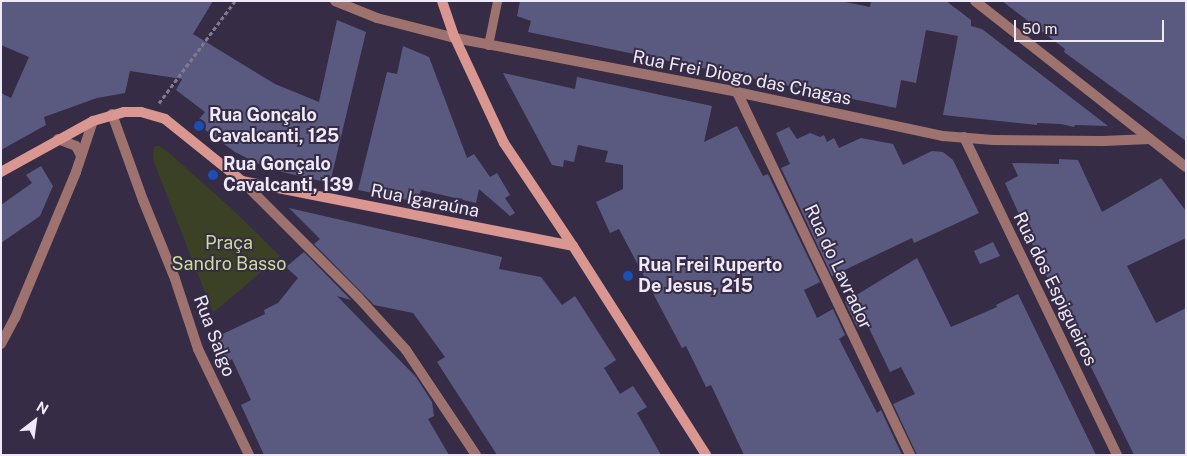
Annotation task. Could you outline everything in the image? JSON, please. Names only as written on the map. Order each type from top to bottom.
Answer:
[{"type":"street","name":"Rua Frei Diogo das Chagas","points":[[335,1],[378,18],[455,38],[737,92],[943,136],[1103,141],[1150,139]]},
{"type":"street","points":[[442,1],[455,38],[504,143],[573,246],[706,455]]},
{"type":"street","points":[[975,1],[1186,167]]},
{"type":"street","name":"Rua do Lavrador","points":[[737,92],[910,455]]},
{"type":"street","points":[[1,172],[58,139],[93,121],[112,114],[124,112],[151,114],[165,119],[242,181],[358,297],[406,350],[476,455]]},
{"type":"street","name":"Rua Salgo","points":[[112,114],[143,200],[176,279],[198,349],[249,455]]},
{"type":"street","points":[[1,344],[15,318],[81,156],[93,121]]},
{"type":"street","name":"Rua dos Espigueiros","points":[[964,138],[1117,455]]},
{"type":"street","points":[[58,139],[76,146],[81,156]]},
{"type":"street","name":"Rua Igaraúna","points":[[242,181],[573,246]]},
{"type":"lane","points":[[488,45],[497,1]]},
{"type":"path","points":[[151,114],[235,1]]},
{"type":"green space","name":"Praça Sandro Basso","points":[[155,146],[159,146],[168,152],[233,210],[280,256],[213,313],[154,162],[153,150]]},
{"type":"building","points":[[1,1],[213,1],[193,34],[275,84],[319,102],[337,20],[366,32],[330,183],[269,169],[235,152],[196,123],[205,112],[176,90],[182,79],[130,71],[125,93],[97,98],[44,117],[46,125],[1,150],[1,93],[11,98],[29,57],[1,45]]},
{"type":"building","points":[[520,1],[840,1],[870,7],[871,1],[946,1],[971,20],[971,26],[982,29],[1108,126],[1075,125],[1074,127],[1061,124],[1037,123],[1037,125],[943,115],[958,36],[926,30],[916,83],[901,80],[896,108],[528,32],[531,21],[517,16]]},
{"type":"building","points":[[1002,1],[1186,1],[1186,141],[1064,52],[1065,49]]},
{"type":"building","points":[[403,46],[429,57],[467,158],[474,154],[490,177],[497,173],[510,195],[505,198],[515,213],[510,216],[479,189],[476,203],[421,190],[418,202],[358,190],[387,72],[397,74]]},
{"type":"building","points":[[503,73],[575,89],[577,77],[712,106],[704,142],[737,126],[763,176],[768,174],[820,282],[804,290],[817,318],[833,309],[845,335],[839,339],[877,413],[881,410],[902,455],[744,455],[711,385],[706,387],[686,346],[682,348],[619,229],[610,233],[596,202],[623,189],[623,165],[605,162],[608,151],[578,145],[574,162],[564,160],[563,167],[552,165]]},
{"type":"building","points":[[789,127],[797,139],[810,133],[820,137],[824,135],[827,142],[834,138],[839,148],[861,138],[893,144],[903,165],[932,151],[943,152],[953,160],[979,213],[914,243],[912,238],[832,276],[781,168],[790,164],[776,133]]},
{"type":"building","points":[[1059,159],[1078,160],[1102,212],[1161,178],[1186,211],[1186,238],[1127,266],[1156,323],[1186,308],[1186,455],[1134,455],[1045,273],[1042,257],[1039,259],[1005,183],[1018,176],[1012,163],[1059,164]]},
{"type":"building","points":[[41,166],[53,186],[40,216],[1,243],[1,205],[32,183],[26,175]]},
{"type":"building","points":[[289,208],[502,257],[499,269],[541,277],[562,305],[575,296],[616,360],[604,368],[620,394],[633,386],[647,407],[637,413],[661,455],[497,455],[437,362],[445,357],[413,313],[374,305],[314,244],[320,239]]},
{"type":"building","points":[[993,242],[1000,256],[980,264],[974,251]]},
{"type":"building","points":[[304,252],[351,300],[337,296],[416,377],[432,402],[434,416],[428,419],[449,455],[264,455],[241,405],[251,400],[232,359],[222,364],[210,340],[265,314],[264,310],[278,303],[298,278],[286,267]]},
{"type":"building","points":[[917,258],[951,327],[997,307],[996,305],[1018,294],[1096,455],[917,455],[893,404],[915,394],[901,367],[890,372],[867,324],[858,329],[845,302]]},
{"type":"place","name":"Rua Gonçalo Cavalcanti, 125","points":[[199,126]]},
{"type":"place","name":"Rua Gonçalo Cavalcanti, 139","points":[[213,175]]},
{"type":"place","name":"Rua Frei Ruperto De Jesus, 215","points":[[628,276]]}]
